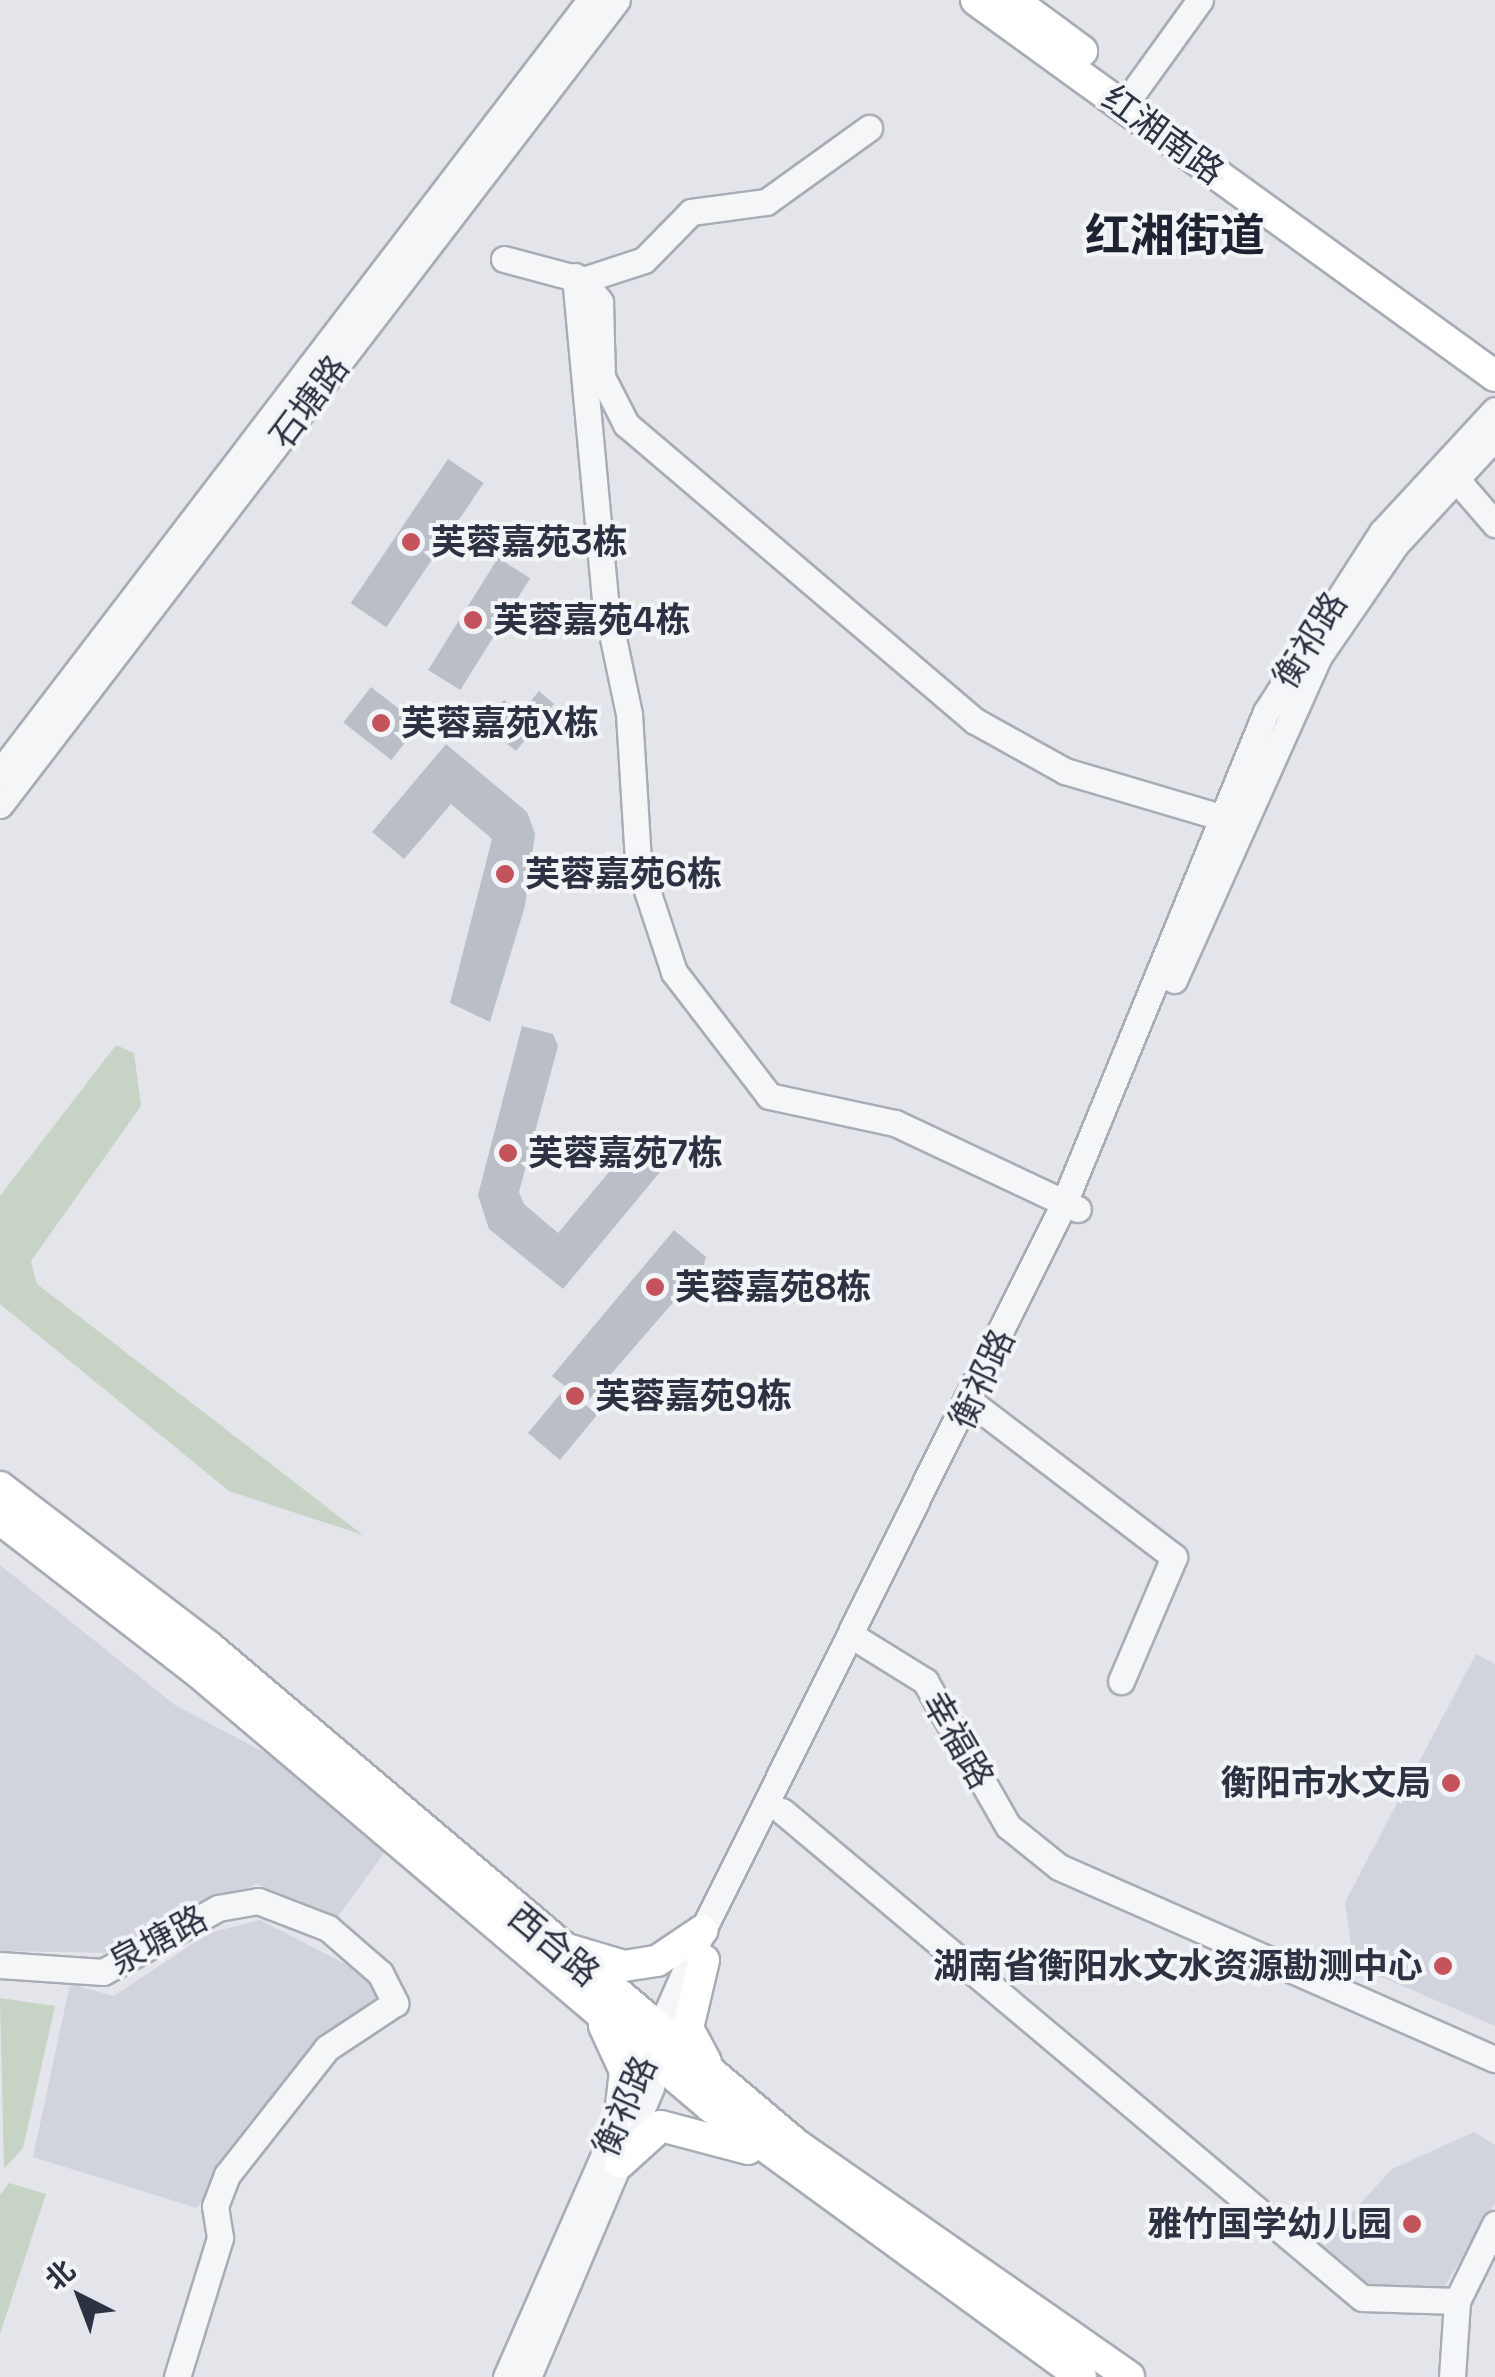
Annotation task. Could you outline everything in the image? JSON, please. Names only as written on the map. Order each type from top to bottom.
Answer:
[{"type":"main road","name":"红湘南路","points":[[976,0],[1495,376]]},
{"type":"main road","name":"红湘南路","points":[[1012,0],[1495,354]]},
{"type":"main road","name":"西合路","points":[[0,1487],[208,1646],[548,1941],[782,2163],[1081,2377]]},
{"type":"main road","name":"西合路","points":[[0,1519],[198,1672],[580,1997],[727,2088],[1130,2377]]},
{"type":"main road","points":[[548,1941],[624,1966],[704,1945],[688,2028],[727,2088]]},
{"type":"main road","points":[[580,1997],[618,2044],[620,2115]]},
{"type":"main road","points":[[620,2163],[661,2126],[782,2163]]},
{"type":"street","name":"石塘路","points":[[0,772],[590,0]]},
{"type":"street","name":"石塘路","points":[[0,805],[617,0]]},
{"type":"street","points":[[1135,90],[1200,0]]},
{"type":"street","points":[[504,259],[579,278],[644,260],[691,212],[766,202],[868,128]]},
{"type":"street","points":[[579,278],[600,302],[602,376],[613,404],[657,456],[975,721],[1066,771],[1220,817]]},
{"type":"street","points":[[579,278],[605,600],[629,714],[638,863],[674,972],[769,1096],[895,1123],[1071,1206]]},
{"type":"street","name":"衡祁路","points":[[1071,1206],[1220,817],[1266,712],[1334,597],[1495,410]]},
{"type":"street","name":"衡祁路","points":[[704,1945],[782,1811],[979,1408],[1284,722],[1349,608],[1495,436]]},
{"type":"street","points":[[1456,479],[1495,524]]},
{"type":"street","points":[[979,1408],[1174,1558],[1121,1681]]},
{"type":"street","name":"衡祁路","points":[[528,2377],[620,2163],[659,2048],[704,1945],[863,1642]]},
{"type":"street","name":"幸福路","points":[[863,1642],[933,1672],[1016,1820],[1066,1860],[1495,2047]]},
{"type":"street","name":"幸福路","points":[[863,1642],[925,1681],[1008,1826],[1059,1867],[1495,2059]]},
{"type":"street","points":[[782,1811],[1362,2298],[1456,2300]]},
{"type":"street","name":"泉塘路","points":[[0,1964],[103,1972],[218,1908],[258,1901],[328,1928],[380,1973],[395,2003],[327,2048],[228,2174],[215,2206],[220,2238],[177,2377]]},
{"type":"street","name":"衡祁路","points":[[506,2377],[620,2115],[659,2048]]},
{"type":"street","points":[[1452,2377],[1456,2300],[1495,2224]]},
{"type":"shaded area","points":[[0,1565],[175,1705],[269,1755],[384,1853],[334,1922],[257,1884],[117,1953],[0,1951]]},
{"type":"shaded area","name":"衡阳市水文局","points":[[1476,1654],[1495,1664],[1495,2026],[1354,1965],[1345,1902]]},
{"type":"shaded area","points":[[260,1920],[369,1976],[379,2003],[303,2061],[246,2126],[197,2208],[33,2157],[70,1984],[114,1996],[209,1933]]},
{"type":"shaded area","name":"雅竹国学幼儿园","points":[[1474,2132],[1495,2145],[1495,2203],[1443,2289],[1379,2292],[1322,2245],[1392,2169]]},
{"type":"green space","points":[[116,1045],[134,1053],[141,1106],[31,1261],[37,1284],[363,1535],[229,1491],[0,1304],[0,1196]]},
{"type":"green space","points":[[0,1998],[55,2006],[23,2148],[4,2169]]},
{"type":"green space","points":[[9,2183],[46,2194],[0,2334],[0,2195]]},
{"type":"building","name":"芙蓉嘉苑3栋","points":[[448,459],[484,483],[386,627],[351,603]]},
{"type":"building","name":"芙蓉嘉苑4栋","points":[[498,558],[530,578],[460,690],[428,670]]},
{"type":"building","name":"芙蓉嘉苑X栋","points":[[371,687],[419,725],[391,760],[343,722]]},
{"type":"building","points":[[539,691],[554,704],[516,751],[484,725],[504,700],[520,714]]},
{"type":"building","name":"芙蓉嘉苑6栋","points":[[446,744],[527,812],[535,834],[525,906],[490,1022],[450,1003],[492,839],[451,804],[404,859],[372,832]]},
{"type":"building","name":"芙蓉嘉苑7栋","points":[[522,1026],[553,1034],[558,1046],[519,1192],[524,1204],[558,1233],[635,1141],[665,1166],[563,1289],[489,1229],[478,1195]]},
{"type":"building","points":[[674,1230],[706,1257],[703,1268],[585,1404],[597,1415],[560,1460],[528,1433],[566,1387],[552,1376]]},
{"type":"place","name":"芙蓉嘉苑3栋","points":[[411,542]]},
{"type":"place","name":"芙蓉嘉苑4栋","points":[[473,620]]},
{"type":"place","name":"芙蓉嘉苑X栋","points":[[381,723]]},
{"type":"place","name":"芙蓉嘉苑6栋","points":[[505,874]]},
{"type":"place","name":"芙蓉嘉苑7栋","points":[[508,1153]]},
{"type":"place","name":"芙蓉嘉苑8栋","points":[[655,1287]]},
{"type":"place","name":"芙蓉嘉苑9栋","points":[[575,1396]]},
{"type":"place","name":"衡阳市水文局","points":[[1451,1783]]},
{"type":"place","name":"湖南省衡阳水文水资源勘测中心","points":[[1443,1966]]},
{"type":"place","name":"雅竹国学幼儿园","points":[[1412,2224]]},
{"type":"district","name":"红湘街道","points":[[1175,236]]}]
